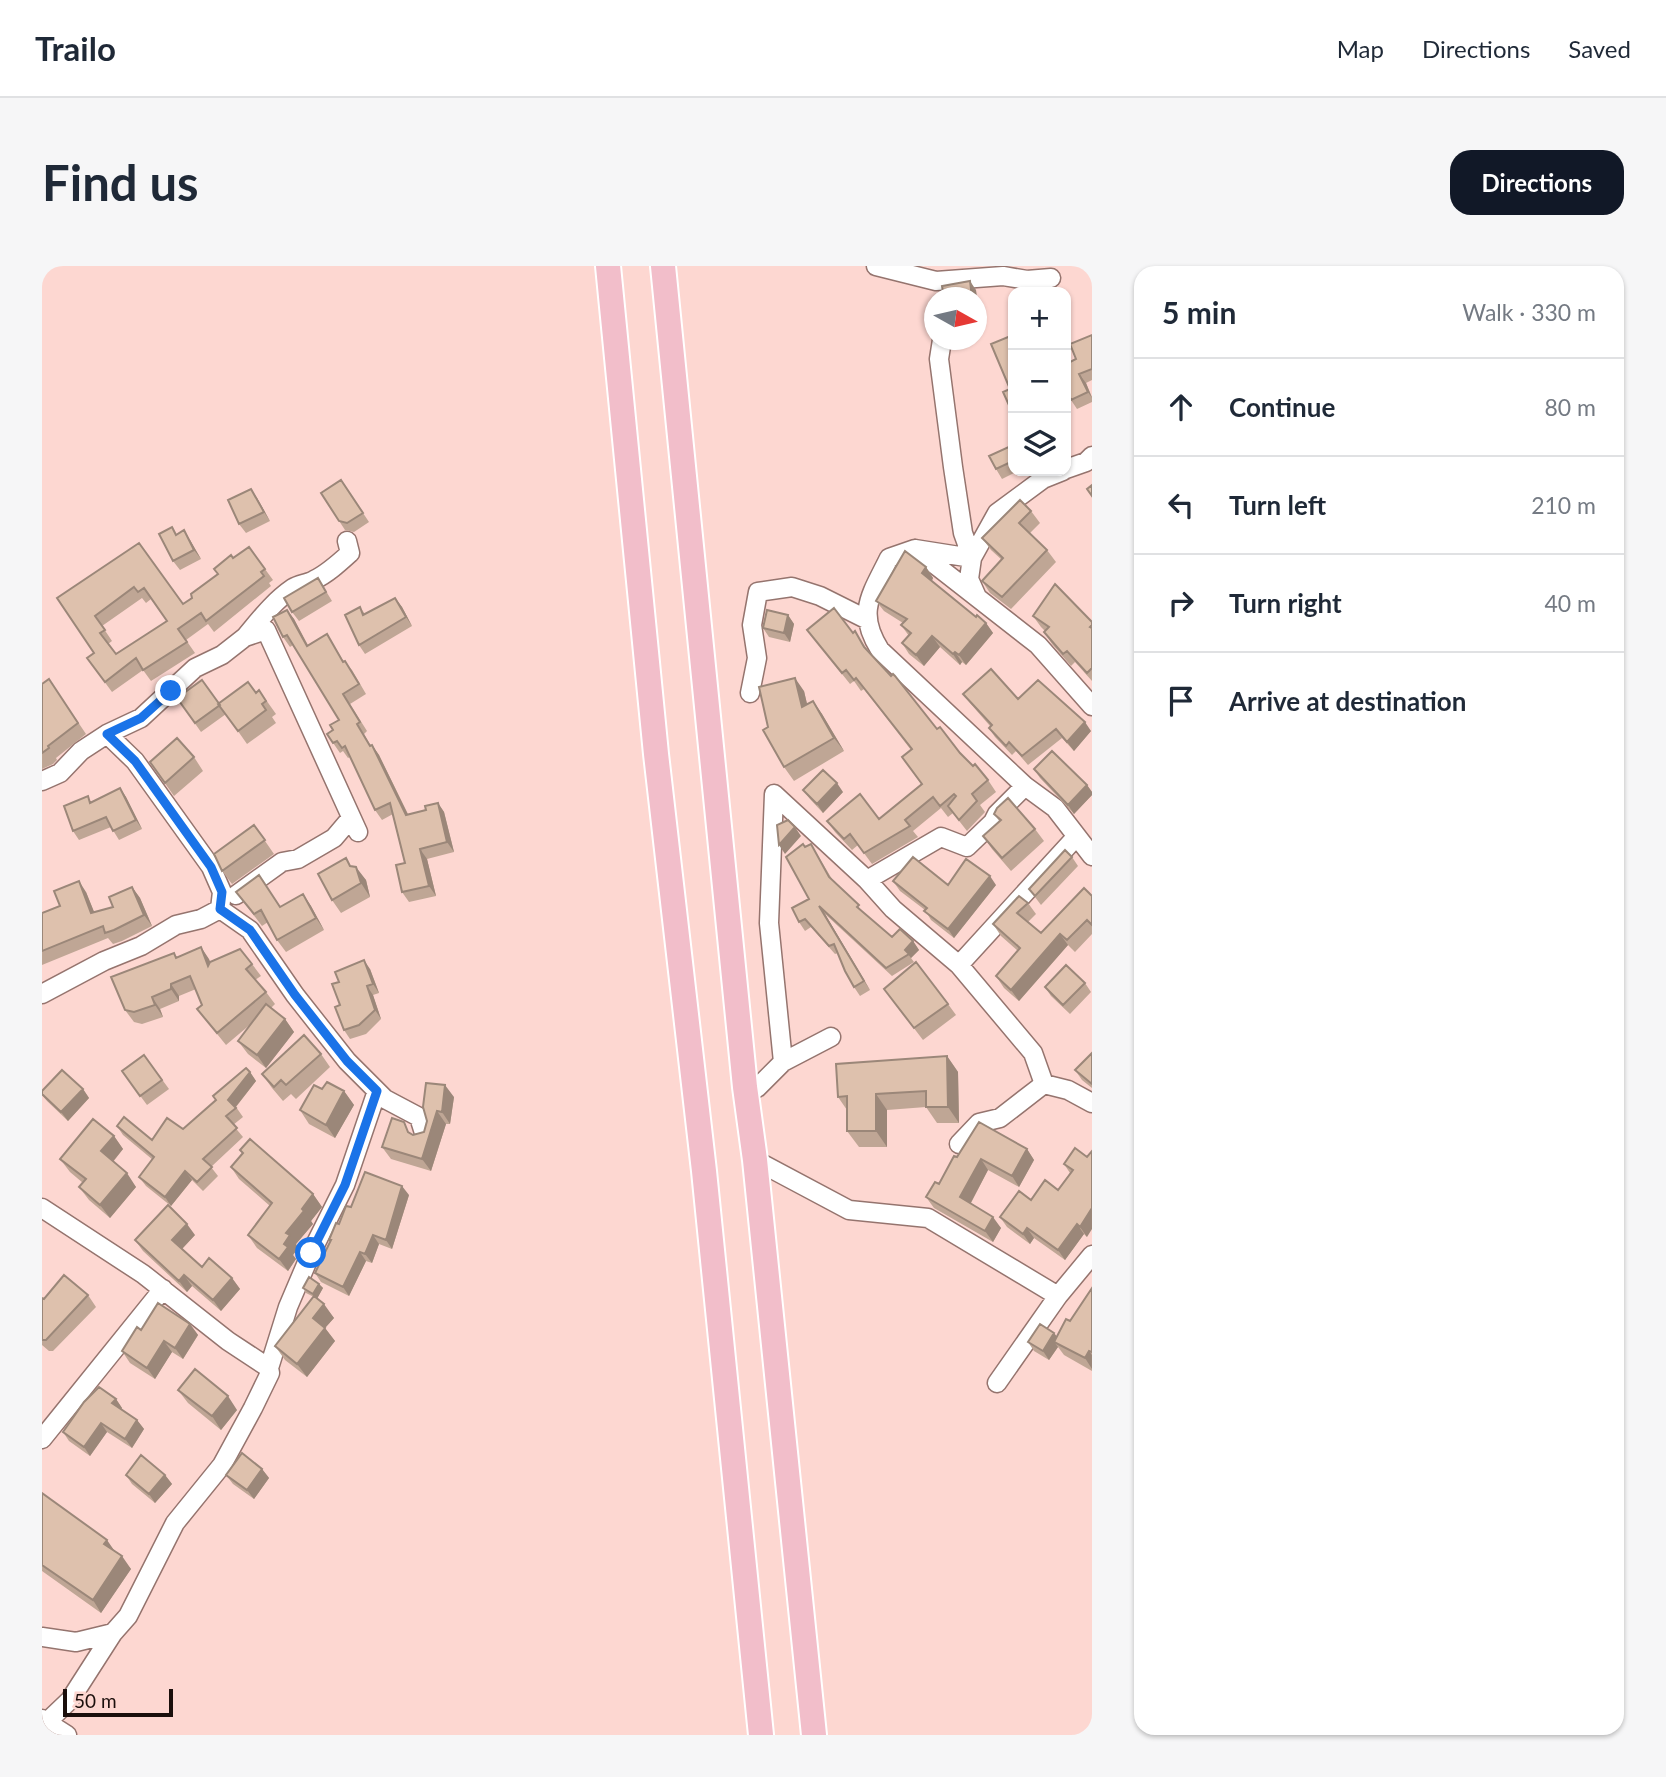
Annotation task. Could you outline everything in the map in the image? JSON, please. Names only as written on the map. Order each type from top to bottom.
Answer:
[{"type":"highway","points":[[608,266],[656,754],[704,1171],[761,1735]]},
{"type":"highway","points":[[663,266],[745,1087],[755,1160],[814,1735]]},
{"type":"street","points":[[876,266],[932,287]]},
{"type":"street","points":[[947,287],[1003,276],[1027,280],[1051,278]]},
{"type":"street","points":[[940,350],[939,359],[963,533],[972,558]]},
{"type":"street","points":[[1071,467],[1086,462],[1092,456]]},
{"type":"street","points":[[977,597],[970,579],[972,558],[997,513],[1050,476]]},
{"type":"street","points":[[42,781],[60,773],[81,751],[107,734],[141,718],[195,668],[222,655],[245,637],[272,604],[296,586],[314,580],[337,565],[349,553],[347,541]]},
{"type":"street","points":[[972,558],[915,549],[889,558],[870,597],[866,619],[871,635],[880,650],[1024,786],[1055,808],[1092,856]]},
{"type":"street","points":[[915,549],[1038,645],[1092,706]]},
{"type":"street","points":[[750,693],[757,658],[752,625],[758,592],[792,587],[820,596],[866,619]]},
{"type":"street","points":[[236,895],[282,862],[298,859],[355,825],[266,630],[245,637]]},
{"type":"street","points":[[107,734],[135,761],[211,867],[222,892],[220,909]]},
{"type":"street","points":[[867,880],[941,837],[967,847],[1024,786]]},
{"type":"street","points":[[783,1062],[769,923],[774,794],[867,880],[893,909],[958,965],[1033,1053],[1044,1084]]},
{"type":"street","points":[[958,965],[1076,837]]},
{"type":"street","points":[[42,994],[104,961],[141,946],[176,925],[201,919],[220,909]]},
{"type":"street","points":[[220,909],[250,930],[295,995],[347,1061],[385,1099],[419,1117],[425,1136]]},
{"type":"street","points":[[745,1087],[757,1088],[783,1062],[831,1037]]},
{"type":"street","points":[[1044,1084],[1068,1090],[1092,1103]]},
{"type":"street","points":[[958,1144],[979,1123],[1000,1118],[1044,1084]]},
{"type":"street","points":[[67,1735],[45,1720],[70,1700],[113,1633],[128,1616],[175,1523],[222,1465],[266,1383],[288,1307],[345,1185],[377,1091]]},
{"type":"street","points":[[755,1160],[849,1210],[928,1218],[1058,1296]]},
{"type":"street","points":[[42,1208],[143,1273],[228,1341],[269,1368]]},
{"type":"street","points":[[997,1383],[1058,1296],[1092,1255]]},
{"type":"street","points":[[42,1439],[163,1289]]},
{"type":"street","points":[[42,1637],[76,1642],[113,1633]]},
{"type":"building","points":[[970,281],[971,287],[942,287]]},
{"type":"building","points":[[1092,335],[1092,369],[1079,374],[1088,392],[1071,400],[1071,362],[1076,359],[1071,344]]},
{"type":"building","points":[[1008,337],[1008,384],[991,344]]},
{"type":"building","points":[[1008,390],[1008,403],[1003,392]]},
{"type":"building","points":[[1008,447],[1008,463],[996,469],[989,456]]},
{"type":"building","points":[[341,480],[363,513],[347,523],[339,521],[321,493]]},
{"type":"building","points":[[251,489],[264,512],[239,524],[228,500]]},
{"type":"building","points":[[1020,500],[1031,511],[1019,523],[1047,550],[1002,597],[982,581],[1003,558],[982,538]]},
{"type":"building","points":[[172,527],[176,535],[184,530],[194,550],[173,561],[159,534]]},
{"type":"building","points":[[139,543],[183,604],[192,598],[191,594],[218,574],[214,569],[231,555],[233,558],[249,547],[265,569],[261,572],[264,576],[206,621],[201,613],[178,629],[187,642],[143,670],[136,658],[105,682],[87,658],[94,653],[57,598]],"holes":[[[134,587],[138,592],[144,588],[167,621],[116,654],[100,633],[105,630],[95,616]]]},
{"type":"building","points":[[905,551],[926,567],[922,573],[986,623],[959,655],[955,652],[953,654],[932,636],[916,655],[902,643],[911,633],[901,625],[907,619],[876,601]]},
{"type":"building","points":[[318,578],[326,592],[292,612],[284,598]]},
{"type":"building","points":[[1055,584],[1092,622],[1092,668],[1087,673],[1067,651],[1063,654],[1044,632],[1049,627],[1033,616]]},
{"type":"building","points":[[395,598],[406,617],[359,645],[345,615],[360,607],[363,615]]},
{"type":"building","points":[[834,608],[853,633],[855,631],[864,647],[891,676],[895,676],[937,729],[940,727],[960,753],[973,766],[975,764],[988,780],[972,794],[977,801],[959,820],[948,806],[956,796],[954,794],[940,806],[933,797],[905,820],[910,826],[864,853],[850,834],[844,839],[827,821],[860,794],[879,819],[922,784],[902,757],[912,749],[856,678],[854,680],[846,670],[842,673],[807,630]]},
{"type":"building","points":[[287,610],[307,646],[327,634],[359,684],[343,694],[360,722],[357,724],[370,746],[372,745],[406,815],[426,810],[425,806],[438,803],[447,842],[420,849],[429,886],[402,892],[396,865],[405,863],[390,803],[375,810],[345,746],[342,748],[337,741],[333,743],[327,734],[333,730],[330,725],[339,720],[287,635],[283,637],[273,617]]},
{"type":"building","points":[[767,610],[788,615],[784,633],[763,628]]},
{"type":"building","points":[[991,669],[1018,699],[1038,680],[1085,722],[1067,742],[1056,729],[1022,756],[1009,742],[1006,746],[989,728],[992,725],[963,694]]},
{"type":"building","points":[[795,678],[802,707],[813,701],[834,738],[784,767],[763,730],[768,727],[759,687]]},
{"type":"building","points":[[49,679],[78,723],[42,753],[42,684]]},
{"type":"building","points":[[202,680],[220,705],[195,723],[177,698]]},
{"type":"building","points":[[248,682],[256,693],[259,690],[266,701],[262,704],[266,710],[238,731],[218,704]]},
{"type":"building","points":[[177,738],[194,757],[165,783],[150,762]]},
{"type":"building","points":[[1052,751],[1087,785],[1068,805],[1034,769]]},
{"type":"building","points":[[823,770],[837,783],[817,804],[803,790]]},
{"type":"building","points":[[120,788],[136,820],[113,831],[106,817],[73,831],[64,806],[88,796],[90,803]]},
{"type":"building","points":[[1008,798],[1035,829],[1002,858],[983,836],[1001,820],[994,814]]},
{"type":"building","points":[[788,820],[795,827],[779,845],[777,825]]},
{"type":"building","points":[[254,825],[265,840],[222,871],[214,854]]},
{"type":"building","points":[[803,844],[805,847],[811,844],[829,877],[859,905],[857,907],[892,937],[900,929],[913,941],[905,950],[909,954],[886,968],[819,906],[864,981],[854,987],[834,944],[829,946],[805,919],[799,922],[792,908],[809,899],[786,857]]},
{"type":"building","points":[[1065,850],[1072,857],[1035,896],[1029,889]]},
{"type":"building","points":[[913,857],[948,885],[966,859],[990,876],[948,929],[924,911],[927,908],[893,881]]},
{"type":"building","points":[[346,858],[350,866],[356,867],[361,883],[332,900],[318,874]]},
{"type":"building","points":[[259,875],[280,907],[303,894],[316,918],[277,940],[261,910],[254,914],[236,892]]},
{"type":"building","points":[[79,881],[91,913],[113,907],[109,897],[132,887],[144,915],[114,930],[105,933],[103,926],[42,951],[42,913],[60,906],[54,891]]},
{"type":"building","points":[[1084,888],[1092,896],[1092,925],[1087,920],[1067,940],[1060,934],[1011,990],[996,976],[1020,948],[993,924],[1019,896],[1028,903],[1017,913],[1041,933]]},
{"type":"building","points":[[201,947],[208,966],[210,962],[240,949],[252,964],[246,969],[266,992],[217,1033],[197,1009],[202,1005],[190,976],[171,984],[171,989],[152,997],[155,1005],[134,1012],[125,1010],[111,977],[174,953],[176,958]]},
{"type":"building","points":[[364,960],[373,984],[367,986],[375,1010],[359,1025],[344,1030],[335,1007],[340,1005],[332,984],[339,982],[335,972]]},
{"type":"building","points":[[916,962],[948,1004],[914,1028],[884,989]]},
{"type":"building","points":[[1066,965],[1085,983],[1063,1005],[1045,987]]},
{"type":"building","points":[[266,1004],[285,1019],[257,1055],[238,1041]]},
{"type":"building","points":[[304,1035],[321,1054],[286,1085],[281,1080],[274,1087],[262,1074]]},
{"type":"building","points":[[1092,1053],[1092,1084],[1075,1070]]},
{"type":"building","points":[[144,1055],[162,1080],[140,1096],[122,1071]]},
{"type":"building","points":[[947,1056],[948,1107],[926,1107],[926,1091],[876,1094],[876,1131],[847,1131],[847,1096],[838,1097],[836,1064]]},
{"type":"building","points":[[246,1068],[250,1072],[228,1100],[236,1108],[226,1116],[237,1128],[203,1159],[212,1167],[197,1182],[185,1171],[165,1197],[139,1177],[154,1157],[117,1126],[124,1117],[152,1140],[167,1118],[183,1129],[216,1100],[213,1096]]},
{"type":"building","points":[[62,1070],[83,1089],[61,1112],[42,1091]]},
{"type":"building","points":[[327,1082],[344,1091],[326,1125],[300,1110],[314,1085],[322,1089]]},
{"type":"building","points":[[426,1083],[445,1085],[442,1112],[437,1111],[422,1159],[382,1147],[392,1118],[404,1122],[408,1132],[413,1135],[424,1132],[427,1121],[423,1107]]},
{"type":"building","points":[[93,1119],[114,1136],[101,1151],[127,1173],[100,1205],[79,1187],[86,1179],[60,1159]]},
{"type":"building","points":[[979,1122],[1027,1149],[1012,1176],[981,1159],[960,1197],[993,1217],[985,1231],[926,1197],[935,1182],[939,1184],[954,1156],[957,1157]]},
{"type":"building","points":[[250,1139],[313,1194],[302,1209],[304,1211],[286,1233],[290,1235],[284,1244],[288,1247],[279,1259],[248,1235],[272,1203],[231,1167]]},
{"type":"building","points":[[1075,1148],[1087,1157],[1092,1151],[1092,1208],[1080,1227],[1077,1224],[1058,1250],[1027,1228],[1023,1234],[1000,1217],[1019,1191],[1031,1200],[1045,1180],[1058,1190],[1073,1170],[1064,1164]]},
{"type":"building","points":[[365,1172],[402,1186],[386,1240],[373,1235],[365,1254],[360,1252],[343,1287],[315,1273],[336,1223],[339,1224],[346,1206],[351,1207]]},
{"type":"building","points":[[168,1205],[187,1224],[172,1240],[202,1267],[209,1258],[232,1278],[213,1300],[184,1275],[179,1281],[135,1240]]},
{"type":"building","points":[[64,1275],[88,1295],[46,1340],[42,1340],[42,1298],[44,1299]]},
{"type":"building","points":[[309,1277],[319,1284],[313,1294],[303,1288]]},
{"type":"building","points":[[1092,1288],[1092,1352],[1089,1351],[1085,1358],[1054,1342],[1066,1319],[1070,1321]]},
{"type":"building","points":[[314,1296],[324,1304],[313,1318],[325,1328],[297,1364],[275,1346]]},
{"type":"building","points":[[158,1303],[190,1324],[175,1348],[164,1341],[147,1368],[122,1351],[137,1327],[141,1330]]},
{"type":"building","points":[[1040,1324],[1054,1333],[1043,1351],[1028,1342]]},
{"type":"building","points":[[195,1369],[228,1396],[212,1416],[178,1390]]},
{"type":"building","points":[[99,1387],[116,1399],[112,1403],[137,1420],[125,1439],[101,1423],[84,1447],[63,1432],[84,1402]]},
{"type":"building","points":[[242,1453],[262,1469],[247,1490],[226,1475]]},
{"type":"building","points":[[141,1455],[165,1475],[149,1494],[126,1475]]},
{"type":"building","points":[[42,1493],[107,1540],[104,1544],[122,1556],[93,1600],[42,1565]]},
{"type":"route","points":[[171,691],[141,718],[107,734],[135,761],[211,867],[222,892],[220,909],[250,930],[295,995],[347,1061],[377,1091],[345,1185],[311,1253]]}]
